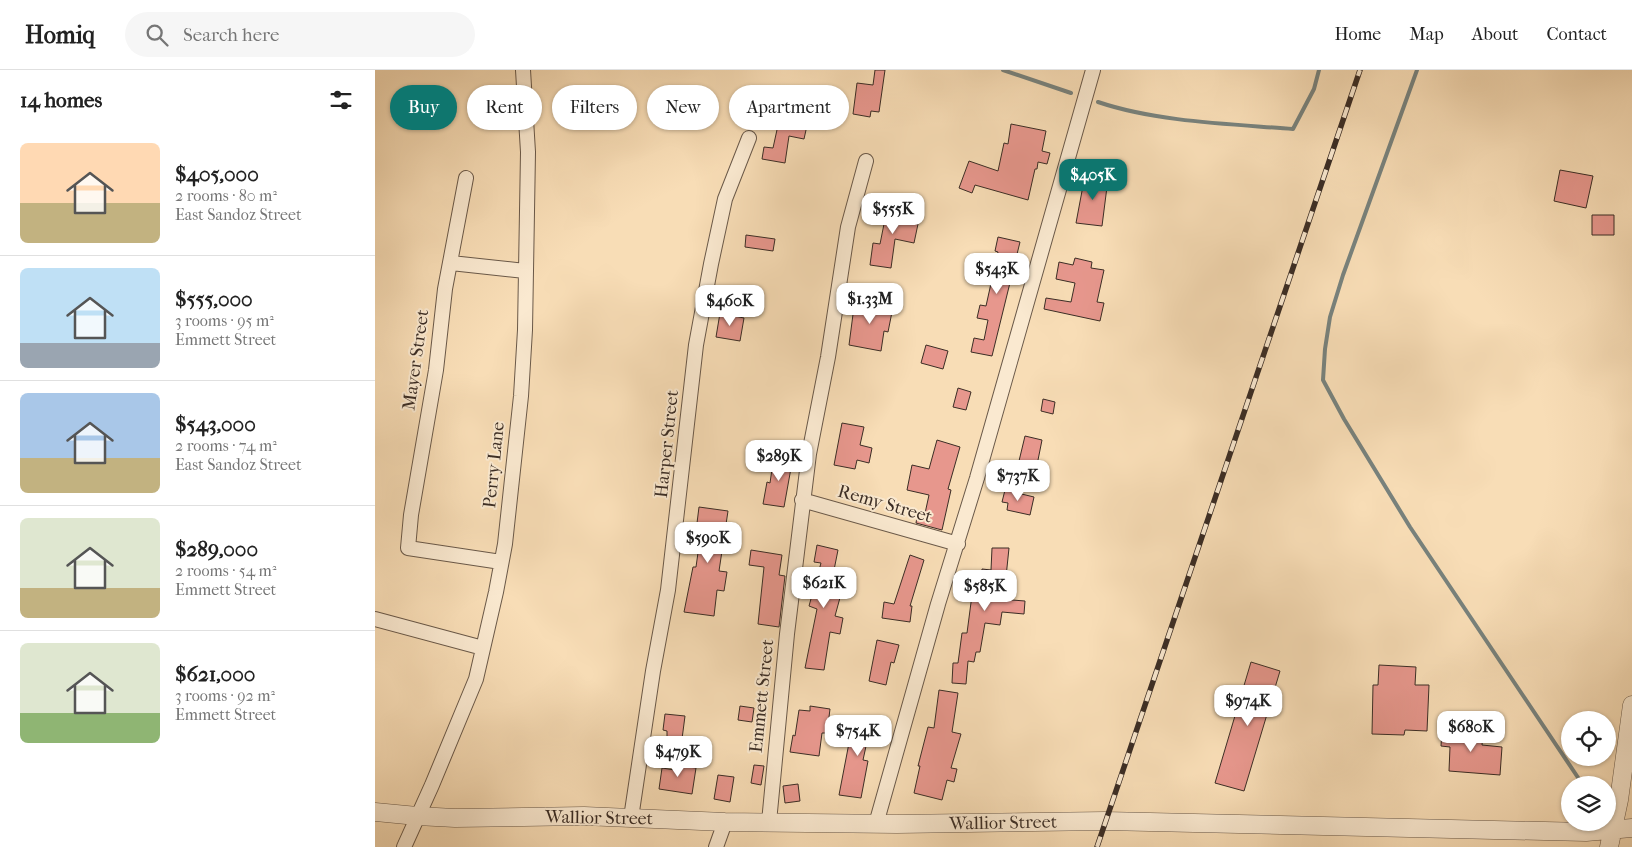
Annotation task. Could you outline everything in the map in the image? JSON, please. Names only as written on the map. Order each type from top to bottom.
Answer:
[{"type":"street","name":"Perry Lane","points":[[403,847],[432,785],[476,679],[501,562],[521,396],[525,330],[528,152],[523,70]]},
{"type":"street","points":[[876,824],[1093,70]]},
{"type":"street","name":"Harper Street","points":[[631,818],[653,672],[668,590],[699,327],[725,200],[749,138]]},
{"type":"street","name":"Emmett Street","points":[[769,822],[802,500],[828,357],[848,227],[866,161]]},
{"type":"street","name":"Mayer Street","points":[[466,178],[445,289],[436,370],[411,515],[408,548],[501,562]]},
{"type":"street","points":[[451,263],[525,271]]},
{"type":"street","name":"Remy Street","points":[[802,500],[958,544]]},
{"type":"street","points":[[375,619],[483,648]]},
{"type":"street","points":[[1616,816],[1632,705]]},
{"type":"street","name":"Wallior Street","points":[[375,812],[417,816],[584,816],[725,822],[876,824],[1105,821],[1600,831]]},
{"type":"street","points":[[716,847],[725,822]]},
{"type":"street","name":"Wallior Street","points":[[1616,830],[1632,828]]},
{"type":"street","points":[[1609,847],[1614,831]]},
{"type":"building","points":[[875,70],[885,70],[879,112],[871,111],[870,117],[853,114],[857,83],[873,85]]},
{"type":"building","points":[[1011,124],[1046,131],[1042,151],[1050,153],[1047,164],[1038,162],[1028,200],[975,185],[972,193],[959,188],[969,161],[998,171],[1004,143],[1008,144]]},
{"type":"building","points":[[777,130],[806,130],[804,139],[789,136],[785,163],[762,159],[764,147],[773,148]]},
{"type":"building","points":[[1560,170],[1593,176],[1586,208],[1554,201]]},
{"type":"building","points":[[1085,175],[1108,179],[1102,226],[1076,223]]},
{"type":"building","points":[[888,204],[910,209],[908,221],[918,224],[914,243],[895,239],[891,268],[870,265],[873,243],[880,244]]},
{"type":"building","points":[[1592,215],[1614,215],[1614,235],[1592,235]]},
{"type":"building","points":[[746,235],[775,239],[773,251],[745,247]]},
{"type":"building","points":[[998,237],[1020,242],[992,356],[971,352],[974,338],[984,340],[988,320],[977,318],[980,305],[986,306],[998,252],[995,251]]},
{"type":"building","points":[[1075,258],[1092,262],[1091,268],[1104,270],[1097,302],[1104,303],[1100,321],[1044,309],[1046,298],[1071,302],[1075,283],[1056,279],[1059,262],[1073,265]]},
{"type":"building","points":[[855,299],[893,307],[888,332],[884,331],[881,351],[849,345]]},
{"type":"building","points":[[720,313],[744,318],[740,341],[716,337]]},
{"type":"building","points":[[926,345],[948,351],[943,369],[921,363]]},
{"type":"building","points":[[958,388],[971,392],[966,410],[953,407]]},
{"type":"building","points":[[1043,399],[1055,402],[1053,414],[1041,411]]},
{"type":"building","points":[[842,423],[864,427],[860,445],[872,448],[869,463],[857,460],[855,469],[834,465]]},
{"type":"building","points":[[1025,436],[1042,440],[1037,465],[1019,461]]},
{"type":"building","points":[[937,440],[960,447],[948,489],[951,490],[942,530],[916,523],[917,517],[924,518],[929,495],[907,490],[912,465],[929,469]]},
{"type":"building","points":[[774,455],[793,457],[784,507],[763,504],[767,482],[770,483]]},
{"type":"building","points":[[1005,490],[1034,497],[1030,515],[1007,510],[1008,503],[1002,502]]},
{"type":"building","points":[[699,507],[728,511],[719,571],[727,572],[724,591],[717,590],[714,616],[684,612],[693,567],[696,567],[702,524],[697,523]]},
{"type":"building","points":[[817,545],[838,550],[831,585],[835,586],[833,592],[841,594],[835,616],[843,618],[840,634],[830,632],[824,670],[805,668],[817,609],[809,606],[821,563],[814,562]]},
{"type":"building","points":[[992,548],[1009,548],[1006,577],[1000,577],[999,599],[1025,601],[1024,614],[1002,612],[1000,625],[985,623],[980,652],[976,652],[974,662],[968,661],[966,684],[952,683],[953,663],[958,663],[962,633],[967,633],[972,595],[970,595],[971,584],[981,584],[982,569],[991,570]]},
{"type":"building","points":[[751,550],[782,555],[779,575],[785,576],[779,627],[758,624],[764,567],[749,565]]},
{"type":"building","points":[[910,555],[924,560],[910,606],[912,606],[910,622],[882,618],[884,602],[894,604]]},
{"type":"building","points":[[877,640],[899,645],[894,663],[891,662],[886,685],[869,681]]},
{"type":"building","points":[[1251,662],[1280,671],[1244,791],[1215,783]]},
{"type":"building","points":[[1379,665],[1416,667],[1415,685],[1429,685],[1427,731],[1405,730],[1404,735],[1372,734],[1373,685],[1378,685]]},
{"type":"building","points":[[939,690],[958,693],[952,732],[961,734],[951,768],[957,769],[954,782],[947,780],[942,800],[914,793],[920,766],[918,766],[928,727],[934,728]]},
{"type":"building","points":[[740,706],[754,708],[752,722],[738,720]]},
{"type":"building","points":[[810,706],[830,709],[827,733],[822,733],[819,756],[790,752],[793,735],[795,736],[799,710],[810,711]]},
{"type":"building","points":[[665,714],[685,716],[682,739],[667,737],[667,731],[663,730]]},
{"type":"building","points":[[854,717],[881,723],[878,740],[868,737],[863,760],[868,761],[861,798],[839,795]]},
{"type":"building","points":[[1442,730],[1483,733],[1482,745],[1502,747],[1500,775],[1449,771],[1450,747],[1441,746]]},
{"type":"building","points":[[677,759],[689,761],[688,767],[696,768],[692,794],[659,789],[662,768],[675,770]]},
{"type":"building","points":[[754,765],[764,766],[761,785],[751,783]]},
{"type":"building","points":[[718,775],[734,777],[730,802],[714,799]]},
{"type":"building","points":[[798,784],[800,801],[785,803],[783,786]]},
{"type":"waterway","points":[[1003,70],[1071,93]]},
{"type":"waterway","points":[[1098,102],[1121,109],[1169,118],[1293,129],[1314,89],[1319,70]]},
{"type":"waterway","points":[[1417,70],[1343,275],[1330,317],[1323,380],[1344,419],[1410,527],[1577,776]]},
{"type":"railway","points":[[1097,847],[1360,70]]}]
